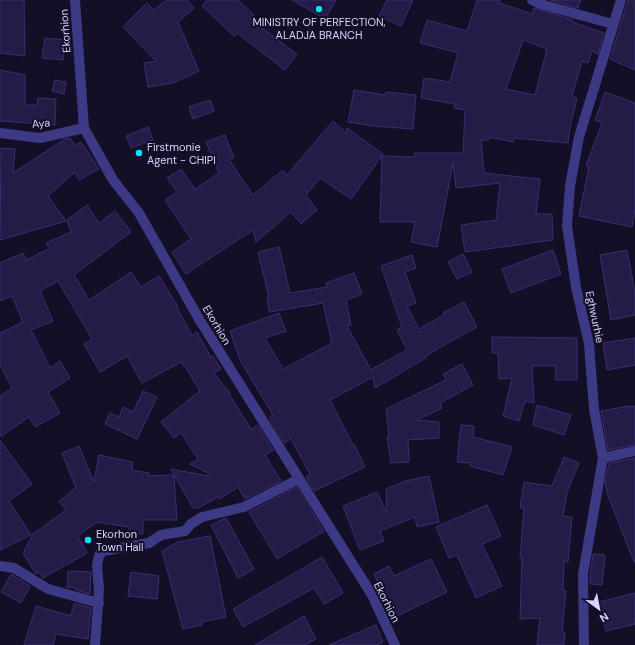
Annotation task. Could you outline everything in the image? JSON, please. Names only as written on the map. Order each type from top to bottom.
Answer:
[{"type":"street","name":"Ekorhion","points":[[75,0],[84,128],[113,180],[139,213],[199,319],[372,595],[395,645]]},
{"type":"street","points":[[532,0],[540,4],[613,24]]},
{"type":"street","name":"Eghwurhie","points":[[584,645],[583,574],[603,458],[594,409],[589,344],[576,287],[567,226],[570,186],[579,137],[621,0]]},
{"type":"street","name":"Aya","points":[[0,133],[40,138],[84,128]]},
{"type":"street","points":[[603,458],[635,451]]},
{"type":"street","points":[[95,645],[99,590],[97,566],[99,555],[103,551],[149,543],[161,535],[184,531],[191,524],[202,518],[244,507],[299,479]]},
{"type":"street","points":[[0,566],[14,568],[48,589],[98,603]]},
{"type":"building","points":[[0,0],[24,0],[25,56],[0,53]]},
{"type":"building","points":[[166,0],[187,0],[194,8],[178,22],[199,71],[173,83],[148,87],[144,63],[156,61],[123,27],[147,3],[154,10]]},
{"type":"building","points":[[207,0],[238,0],[254,15],[250,19],[297,54],[285,70],[237,33],[234,36],[202,6]]},
{"type":"building","name":"MINISTRY OF PERFECTION, ALADJA BRANCH","points":[[292,0],[336,0],[325,19]]},
{"type":"building","points":[[387,0],[413,0],[401,26],[379,16]]},
{"type":"building","points":[[477,0],[500,0],[499,3],[532,14],[534,8],[573,20],[572,22],[604,33],[598,54],[592,51],[588,63],[582,61],[572,96],[577,98],[568,143],[514,138],[513,142],[489,137],[489,140],[481,140],[484,173],[540,179],[536,214],[552,214],[553,240],[465,252],[461,225],[496,220],[500,183],[456,188],[453,163],[437,247],[411,242],[415,222],[380,222],[382,156],[415,157],[415,153],[463,153],[465,110],[454,108],[455,104],[421,98],[424,78],[450,82],[458,53],[420,43],[427,20],[467,31]],"holes":[[[523,40],[547,49],[535,95],[506,89]]]},
{"type":"building","points":[[550,0],[581,0],[578,8]]},
{"type":"building","points":[[628,0],[635,0],[635,70],[610,59]]},
{"type":"building","points":[[45,38],[66,40],[63,60],[42,58]]},
{"type":"building","points":[[0,70],[25,75],[25,105],[37,105],[38,98],[56,99],[55,125],[0,121]]},
{"type":"building","points":[[55,80],[66,82],[64,94],[52,91]]},
{"type":"building","points":[[354,90],[385,95],[386,92],[416,95],[413,129],[373,126],[348,122]]},
{"type":"building","points":[[605,92],[635,103],[635,210],[632,227],[579,216],[589,167],[586,166],[602,123],[595,120]]},
{"type":"building","points":[[210,100],[214,111],[193,119],[189,107]]},
{"type":"building","points":[[333,121],[346,133],[347,128],[383,154],[351,199],[320,178],[306,195],[317,210],[301,224],[291,212],[256,242],[253,230],[186,274],[172,252],[191,239],[165,200],[177,192],[167,178],[181,169],[195,189],[219,173],[206,142],[225,135],[234,158],[229,160],[253,195],[283,170],[287,175]]},
{"type":"building","points":[[148,127],[153,140],[131,148],[126,136]]},
{"type":"building","points":[[70,138],[75,145],[81,142],[99,169],[79,180],[75,172],[48,196],[66,221],[0,240],[1,148],[15,149],[13,173],[65,139]]},
{"type":"building","points":[[87,205],[99,223],[115,211],[131,232],[74,275],[89,300],[131,272],[141,287],[159,276],[178,307],[177,308],[192,335],[197,332],[211,357],[213,356],[221,369],[214,373],[230,393],[229,394],[251,429],[258,425],[273,450],[265,455],[281,481],[245,499],[238,487],[219,499],[218,497],[198,508],[193,508],[171,469],[209,476],[210,474],[190,464],[198,459],[181,433],[174,438],[161,422],[200,391],[181,362],[142,383],[127,356],[100,372],[84,344],[92,339],[58,281],[40,291],[53,321],[31,330],[50,368],[60,361],[70,378],[48,392],[60,413],[35,427],[29,417],[0,437],[0,396],[12,388],[0,365],[0,333],[23,322],[12,296],[0,301],[0,263],[23,253],[26,260],[50,248],[46,243],[71,232],[67,220]]},
{"type":"building","points":[[279,247],[290,293],[327,287],[326,283],[354,273],[362,294],[346,300],[351,325],[347,326],[372,372],[372,369],[407,350],[397,330],[402,327],[381,266],[412,255],[416,268],[405,272],[416,303],[407,306],[419,329],[444,315],[443,313],[464,302],[477,327],[426,356],[426,358],[375,388],[373,377],[330,400],[365,467],[314,491],[306,477],[310,474],[291,439],[284,443],[269,418],[273,415],[241,362],[230,331],[279,313],[286,331],[265,338],[283,369],[332,343],[323,303],[269,312],[267,297],[269,297],[258,252]]},
{"type":"building","points":[[553,250],[561,274],[511,293],[502,269]]},
{"type":"building","points":[[627,250],[635,293],[635,315],[611,320],[600,255]]},
{"type":"building","points":[[463,254],[472,272],[457,279],[448,262]]},
{"type":"building","points":[[492,337],[577,338],[577,380],[555,380],[556,366],[532,366],[534,403],[525,401],[519,421],[503,416],[512,378],[499,379],[498,353],[492,353]]},
{"type":"building","points":[[635,338],[635,365],[607,370],[603,343]]},
{"type":"building","points":[[462,364],[473,385],[440,403],[442,408],[417,420],[439,422],[439,438],[408,440],[409,462],[391,463],[387,437],[389,437],[386,409],[446,380],[443,374]]},
{"type":"building","points":[[143,391],[157,397],[137,439],[105,424],[110,413],[119,417],[123,407],[133,412]]},
{"type":"building","points":[[537,405],[571,415],[564,435],[533,425]]},
{"type":"building","points":[[635,406],[635,445],[608,450],[601,411]]},
{"type":"building","points":[[461,425],[474,426],[473,437],[512,447],[503,475],[470,466],[471,463],[457,462]]},
{"type":"building","points":[[0,440],[32,484],[9,501],[31,535],[0,550]]},
{"type":"building","points":[[79,446],[94,482],[99,455],[133,462],[132,470],[149,473],[148,476],[174,475],[177,520],[143,520],[143,534],[129,534],[129,527],[97,522],[78,536],[87,553],[43,578],[38,572],[36,574],[23,553],[33,534],[66,510],[59,501],[76,488],[62,453]]},
{"type":"building","points":[[564,457],[579,463],[567,492],[563,516],[572,517],[568,562],[564,561],[563,591],[566,591],[562,632],[565,632],[564,645],[537,645],[540,618],[520,619],[522,558],[520,558],[524,508],[520,508],[524,482],[552,486]]},
{"type":"building","points":[[635,458],[634,562],[607,493],[605,483],[609,463]]},
{"type":"building","points":[[429,476],[439,522],[417,527],[415,517],[380,531],[384,541],[360,550],[343,506],[377,492],[387,513],[386,489],[406,481]]},
{"type":"building","points":[[297,487],[324,531],[277,559],[249,512]]},
{"type":"building","points":[[487,505],[501,536],[482,544],[502,586],[476,598],[457,555],[449,558],[436,527]]},
{"type":"building","points":[[226,518],[254,569],[238,578],[211,525]]},
{"type":"building","points":[[210,536],[226,617],[201,622],[202,625],[183,629],[162,551],[178,542]]},
{"type":"building","points":[[593,554],[605,555],[602,585],[590,584]]},
{"type":"building","points":[[322,557],[343,593],[324,604],[314,588],[243,627],[233,609]]},
{"type":"building","points":[[431,559],[447,592],[395,617],[374,574],[389,566],[394,576]]},
{"type":"building","points":[[68,571],[91,572],[90,594],[76,590],[76,588],[67,587]]},
{"type":"building","points":[[131,572],[159,576],[157,599],[128,596]]},
{"type":"building","points":[[11,574],[30,586],[21,603],[1,592]]},
{"type":"building","points":[[635,593],[635,624],[606,631],[599,602]]},
{"type":"building","points":[[74,603],[91,608],[88,639],[56,634],[53,645],[24,645],[36,606],[71,616]]},
{"type":"building","points":[[304,616],[316,639],[305,645],[255,645]]},
{"type":"building","points":[[376,625],[383,642],[377,645],[329,645]]},
{"type":"place","name":"MINISTRY OF PERFECTION, ALADJA BRANCH","points":[[319,9]]},
{"type":"place","name":"Firstmonie Agent - CHIPI","points":[[139,153]]},
{"type":"place","name":"Ekorhon Town Hall","points":[[88,540]]}]
